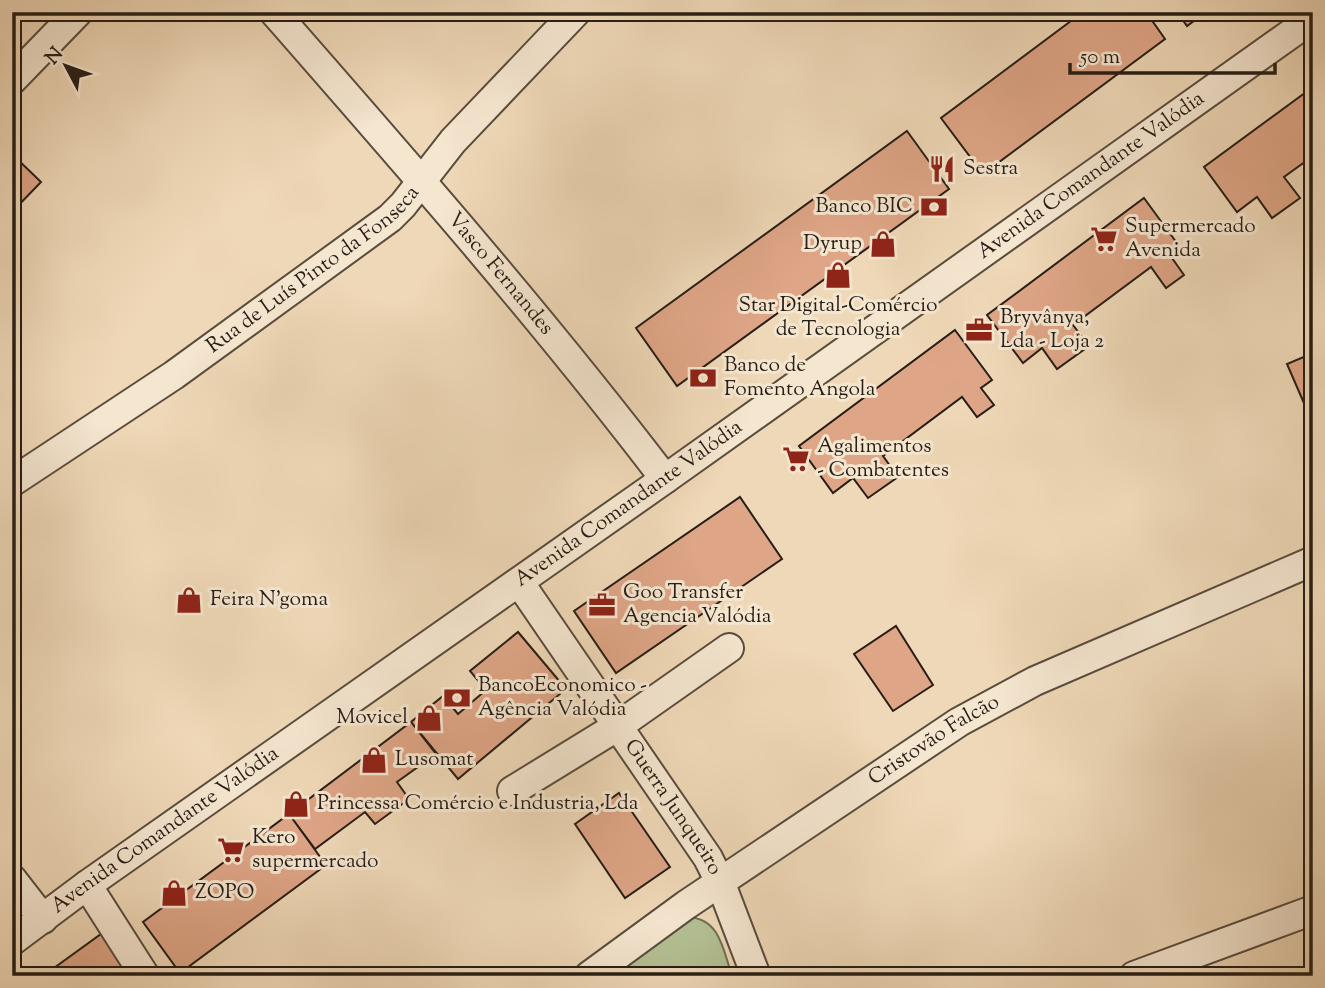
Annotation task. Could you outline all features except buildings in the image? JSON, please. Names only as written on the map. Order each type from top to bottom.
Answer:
[{"type":"street","points":[[12,79],[78,12]]},
{"type":"street","name":"Vasco Fernandes","points":[[274,12],[422,181],[617,416],[665,480]]},
{"type":"street","name":"Rua de Luís Pinto da Fonseca","points":[[12,482],[174,375],[390,218],[453,141],[576,12]]},
{"type":"street","name":"Avenida Comandante Valódia","points":[[12,941],[87,885],[665,480],[1313,18]]},
{"type":"street","name":"Cristovão Falcão","points":[[589,976],[686,905],[959,722],[1035,681],[1313,561]]},
{"type":"street","name":"Guerra Junqueiro","points":[[519,582],[708,858],[721,884],[756,976]]},
{"type":"street","points":[[512,791],[618,726],[729,648]]},
{"type":"street","points":[[12,879],[43,919]]},
{"type":"street","points":[[87,885],[145,976]]},
{"type":"street","points":[[1134,976],[1313,910]]},
{"type":"green space","points":[[687,917],[707,923],[713,929],[723,946],[732,976],[611,976]]},
{"type":"place","name":"Sestra","points":[[942,169]]},
{"type":"place","name":"Banco BIC","points":[[934,207]]},
{"type":"place","name":"Supermercado Avenida","points":[[1104,239]]},
{"type":"place","name":"Dyrup","points":[[883,244]]},
{"type":"place","name":"Star Digital-Comércio de Tecnologia","points":[[838,275]]},
{"type":"place","name":"Bryvânya, Lda - Loja 2","points":[[979,330]]},
{"type":"place","name":"Banco de Fomento Angola","points":[[703,378]]},
{"type":"place","name":"Agalimentos - Combatentes","points":[[796,459]]},
{"type":"place","name":"Feira N'goma","points":[[189,600]]},
{"type":"place","name":"Goo Transfer Agencia Valódia","points":[[602,605]]},
{"type":"place","name":"BancoEconomico - Agência Valódia","points":[[457,698]]},
{"type":"place","name":"Movicel","points":[[429,718]]},
{"type":"place","name":"Lusomat","points":[[374,760]]},
{"type":"place","name":"Princessa Comércio e Industria, Lda","points":[[296,804]]},
{"type":"place","name":"Kero supermercado","points":[[231,850]]},
{"type":"place","name":"ZOPO","points":[[174,893]]}]
